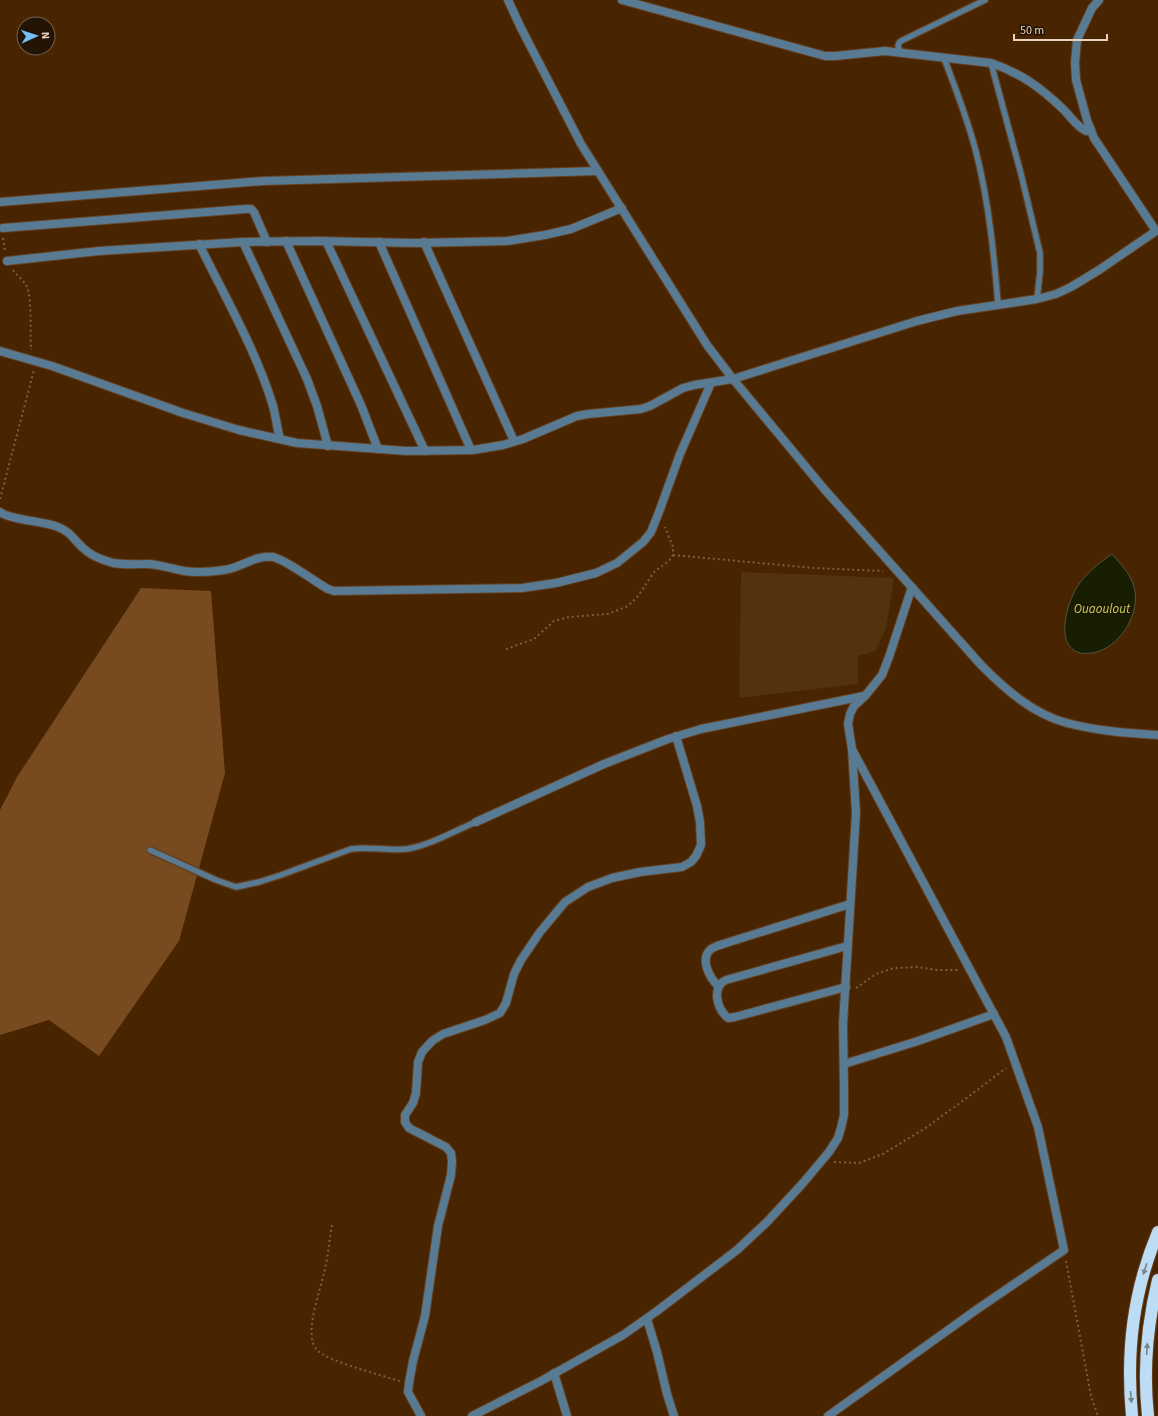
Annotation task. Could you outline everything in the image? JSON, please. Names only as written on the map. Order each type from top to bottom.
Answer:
[{"type":"highway","points":[[1132,1416],[1130,1388],[1132,1330],[1143,1274],[1158,1232]]},
{"type":"highway","points":[[1148,1416],[1146,1368],[1148,1335],[1152,1302],[1158,1280]]},
{"type":"street","points":[[508,0],[581,144],[707,345],[733,379],[825,490],[982,666],[995,679],[1024,702],[1051,717],[1067,723],[1103,730],[1158,735]]},
{"type":"street","points":[[622,0],[825,56],[884,51],[991,63],[1007,68],[1023,77],[1044,92],[1066,112],[1081,129],[1086,131],[1091,130]]},
{"type":"street","points":[[0,351],[34,361],[183,413],[239,430],[298,443],[425,451],[471,450],[503,445],[577,416],[625,412],[641,409],[650,406],[683,388],[733,379],[916,321],[957,311],[1038,299],[1056,294],[1099,270],[1157,230],[1094,138],[1076,80],[1075,63],[1077,40],[1092,8],[1099,0]]},
{"type":"street","points":[[0,202],[263,181],[598,171]]},
{"type":"street","points":[[7,261],[98,251],[243,242],[507,241],[571,229],[622,208]]},
{"type":"street","points":[[3,228],[251,209],[254,212],[268,242]]},
{"type":"street","points":[[286,241],[364,411],[378,449]]},
{"type":"street","points":[[326,241],[425,451]]},
{"type":"street","points":[[243,242],[307,379],[317,406],[328,446]]},
{"type":"street","points":[[379,242],[471,450]]},
{"type":"street","points":[[424,242],[514,441]]},
{"type":"street","points":[[199,244],[262,375],[273,406],[280,439]]},
{"type":"street","points":[[0,512],[11,517],[57,526],[72,535],[90,554],[114,563],[149,564],[186,571],[201,572],[235,568],[258,558],[274,557],[328,589],[334,591],[522,588],[562,582],[596,573],[616,564],[643,542],[651,532],[680,454],[710,383]]},
{"type":"street","points":[[472,1416],[494,1406],[623,1335],[737,1250],[798,1189],[838,1138],[844,1115],[843,1024],[856,813],[852,749],[848,724],[850,714],[854,706],[865,696],[882,675],[912,587]]},
{"type":"street","points":[[476,822],[604,764],[676,736],[701,729],[865,696]]},
{"type":"street","points":[[421,1416],[408,1392],[409,1383],[413,1360],[425,1316],[438,1226],[451,1175],[452,1161],[451,1152],[446,1147],[409,1128],[405,1122],[405,1115],[416,1093],[418,1062],[422,1052],[432,1041],[442,1034],[485,1020],[500,1013],[506,1002],[514,974],[521,960],[540,932],[565,902],[588,887],[612,878],[682,867],[691,862],[696,856],[701,844],[700,822],[697,806],[676,736]]},
{"type":"street","points":[[828,1416],[976,1310],[1064,1250],[1038,1127],[1006,1037],[852,749]]},
{"type":"street","points":[[718,986],[712,981],[707,967],[707,958],[711,949],[850,904]]},
{"type":"street","points":[[846,987],[771,1008],[728,1018],[721,1011],[719,1004],[718,986],[721,982],[847,946]]},
{"type":"street","points":[[844,1064],[918,1041],[994,1014]]},
{"type":"street","points":[[646,1319],[657,1352],[674,1416]]},
{"type":"street","points":[[554,1373],[567,1416]]},
{"type":"lane","points":[[901,53],[898,46],[901,41],[985,0]]},
{"type":"lane","points":[[944,58],[967,121],[978,157],[985,194],[998,304]]},
{"type":"lane","points":[[991,63],[1021,174],[1040,253],[1038,299]]},
{"type":"lane","points":[[150,850],[227,885],[236,887],[281,875],[351,849],[361,847],[380,849],[407,848],[435,840],[476,822]]},
{"type":"path","points":[[0,499],[34,361],[28,290],[27,286],[7,261],[3,243],[3,228]]},
{"type":"path","points":[[506,649],[534,639],[554,621],[569,617],[608,614],[628,606],[638,596],[654,572],[673,555],[673,547],[659,512]]},
{"type":"path","points":[[673,555],[814,568],[898,572]]},
{"type":"path","points":[[845,996],[876,974],[894,968],[916,967],[937,970],[970,970]]},
{"type":"path","points":[[821,1161],[849,1164],[859,1163],[883,1154],[933,1122],[1015,1061]]},
{"type":"path","points":[[332,1225],[324,1273],[313,1319],[312,1332],[315,1347],[318,1351],[334,1359],[380,1375],[409,1383]]},
{"type":"path","points":[[1064,1250],[1091,1396],[1098,1416]]},
{"type":"shaded area","points":[[741,572],[894,578],[886,629],[875,651],[858,656],[858,684],[739,698]]},
{"type":"shaded area","points":[[141,588],[211,591],[225,773],[179,941],[99,1056],[49,1020],[0,1035],[0,810],[17,777]]},
{"type":"water","name":"Ouaoulout","points":[[1112,554],[1126,572],[1134,586],[1134,612],[1125,630],[1118,639],[1101,650],[1092,653],[1080,653],[1072,649],[1067,642],[1065,633],[1065,623],[1070,603],[1077,587],[1088,573]]}]
